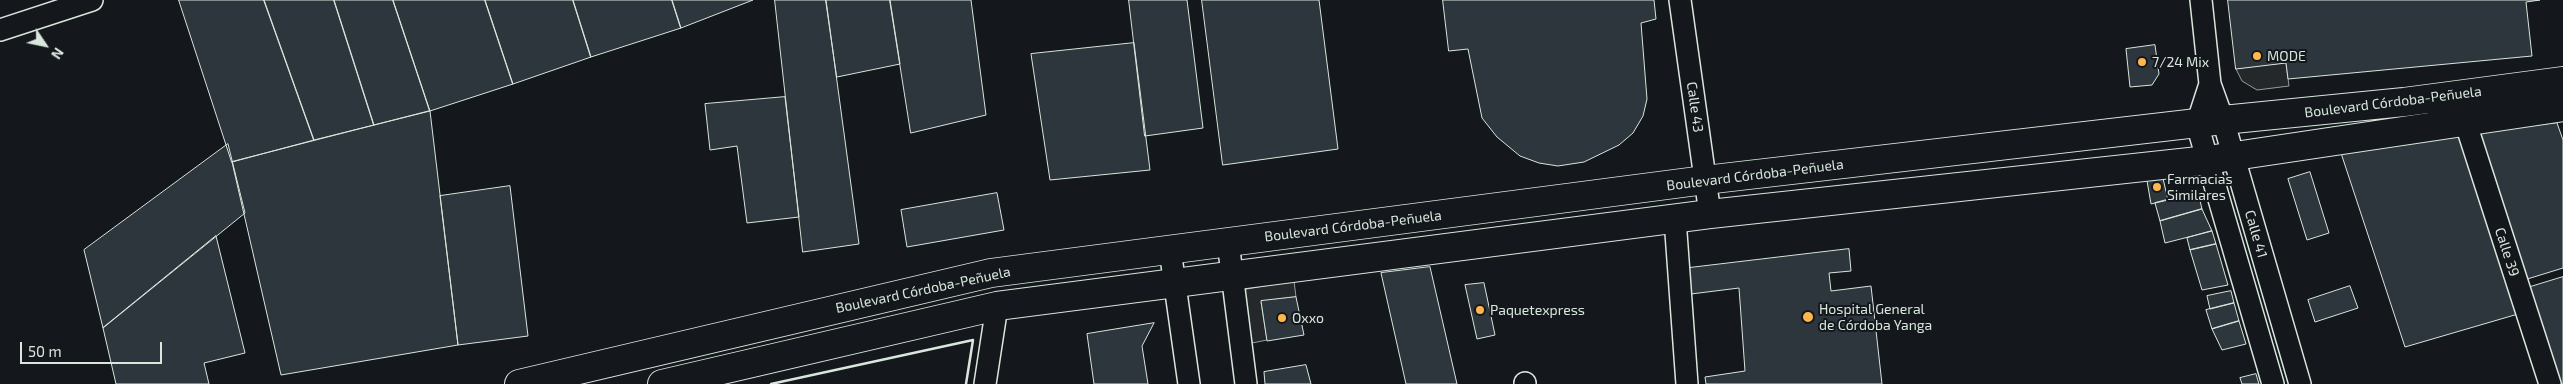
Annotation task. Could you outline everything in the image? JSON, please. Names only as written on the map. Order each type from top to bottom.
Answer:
[{"type":"main road","name":"Boulevard Córdoba-Peñuela","points":[[519,384],[991,273],[1705,180],[2210,122],[2404,102],[2563,81]]},
{"type":"main road","points":[[2404,102],[2405,130]]},
{"type":"main road","name":"Boulevard Córdoba-Peñuela","points":[[662,384],[996,306],[1710,214],[2220,158],[2563,107]]},
{"type":"main road","points":[[991,273],[996,306]]},
{"type":"street","points":[[0,30],[51,6],[92,0]]},
{"type":"street","name":"Calle 43","points":[[1680,0],[1710,214]]},
{"type":"street","points":[[2201,0],[2210,84],[2210,122]]},
{"type":"street","name":"Calle 39","points":[[2465,121],[2550,384]]},
{"type":"street","name":"Calle 41","points":[[2210,122],[2220,158],[2266,363],[2273,384]]},
{"type":"street","name":"Calle 41","points":[[2220,158],[2300,384]]},
{"type":"street","points":[[1674,219],[1687,384]]},
{"type":"street","points":[[1228,242],[1246,384]]},
{"type":"street","points":[[1170,250],[1189,384]]},
{"type":"street","points":[[985,384],[996,306]]},
{"type":"street","points":[[2266,363],[2292,357]]},
{"type":"shaded area","points":[[2286,63],[2289,86],[2257,90],[2242,81],[2236,69]]},
{"type":"shaded area","points":[[1294,281],[1296,297],[1261,302],[1267,340],[1252,343],[1244,290]]},
{"type":"building","points":[[179,0],[264,0],[314,140],[232,162]]},
{"type":"building","points":[[264,0],[334,0],[374,125],[314,140]]},
{"type":"building","points":[[334,0],[393,0],[430,111],[374,125]]},
{"type":"building","points":[[393,0],[485,0],[513,84],[430,111]]},
{"type":"building","points":[[485,0],[573,0],[591,57],[513,84]]},
{"type":"building","points":[[573,0],[672,0],[681,28],[591,57]]},
{"type":"building","points":[[672,0],[753,0],[681,28]]},
{"type":"building","points":[[775,0],[826,0],[859,244],[803,252]]},
{"type":"building","points":[[826,0],[890,0],[900,64],[837,77]]},
{"type":"building","points":[[890,0],[971,0],[986,115],[911,133]]},
{"type":"building","points":[[1129,0],[1187,0],[1203,128],[1145,136]]},
{"type":"building","points":[[1202,0],[1319,0],[1338,149],[1223,165]]},
{"type":"building","points":[[1443,0],[1654,0],[1656,19],[1641,23],[1647,99],[1643,116],[1633,133],[1619,145],[1584,162],[1558,166],[1539,163],[1520,156],[1497,137],[1482,118],[1468,49],[1449,51]]},
{"type":"building","points":[[2228,0],[2540,0],[2526,2],[2532,56],[2288,79],[2286,63],[2236,69]]},
{"type":"building","points":[[1134,43],[1150,170],[1050,180],[1031,54]]},
{"type":"building","name":"7/24 Mix","points":[[2155,45],[2159,74],[2152,85],[2130,87],[2126,49]]},
{"type":"building","points":[[785,97],[799,217],[747,223],[737,146],[710,150],[705,104]]},
{"type":"building","points":[[430,111],[458,345],[281,375],[232,162]]},
{"type":"building","points":[[2557,123],[2563,140],[2563,268],[2524,280],[2480,132]]},
{"type":"building","points":[[2461,132],[2518,314],[2405,347],[2339,147]]},
{"type":"building","points":[[228,144],[245,213],[103,328],[84,250]]},
{"type":"building","points":[[2310,172],[2329,233],[2307,240],[2288,179]]},
{"type":"building","name":"Farmacias Similares","points":[[2162,174],[2168,200],[2151,204],[2146,175]]},
{"type":"building","points":[[510,186],[528,336],[458,345],[440,196]]},
{"type":"building","points":[[2198,192],[2202,209],[2160,221],[2155,203]]},
{"type":"building","points":[[997,193],[1004,230],[907,247],[901,210]]},
{"type":"building","points":[[2202,209],[2212,231],[2165,243],[2160,221]]},
{"type":"building","points":[[2212,231],[2216,244],[2190,250],[2187,238]]},
{"type":"building","points":[[216,236],[245,353],[204,363],[209,384],[116,384],[103,328]]},
{"type":"building","points":[[2216,244],[2228,285],[2202,290],[2190,250]]},
{"type":"building","points":[[1849,249],[1851,271],[1829,273],[1831,291],[1871,286],[1882,384],[1706,384],[1705,377],[1745,371],[1739,288],[1691,294],[1689,268]]},
{"type":"building","points":[[1430,267],[1457,384],[1406,384],[1381,273]]},
{"type":"building","points":[[2563,277],[2563,384],[2558,384],[2527,288]]},
{"type":"building","name":"Paquetexpress","points":[[1484,283],[1495,335],[1477,339],[1465,285]]},
{"type":"building","points":[[2350,286],[2358,308],[2315,322],[2308,300]]},
{"type":"building","points":[[2231,291],[2234,303],[2210,309],[2207,296]]},
{"type":"building","name":"Oxxo","points":[[1296,297],[1304,335],[1267,341],[1261,301]]},
{"type":"building","points":[[2234,303],[2239,321],[2212,329],[2206,310]]},
{"type":"building","points":[[2239,321],[2246,344],[2222,350],[2212,329]]},
{"type":"building","points":[[1154,323],[1142,346],[1148,384],[1094,384],[1087,334]]},
{"type":"building","points":[[1306,365],[1311,384],[1265,384],[1264,372]]},
{"type":"building","points":[[2256,374],[2259,384],[2242,384],[2240,378]]},
{"type":"wall","points":[[771,384],[973,340],[966,384]]},
{"type":"place","name":"MODE","points":[[2257,56]]},
{"type":"place","name":"7/24 Mix","points":[[2142,62]]},
{"type":"place","name":"Farmacias Similares","points":[[2157,187]]},
{"type":"place","name":"Paquetexpress","points":[[1480,310]]},
{"type":"place","name":"Hospital General de Córdoba Yanga","points":[[1808,317]]},
{"type":"place","name":"Oxxo","points":[[1282,318]]}]
